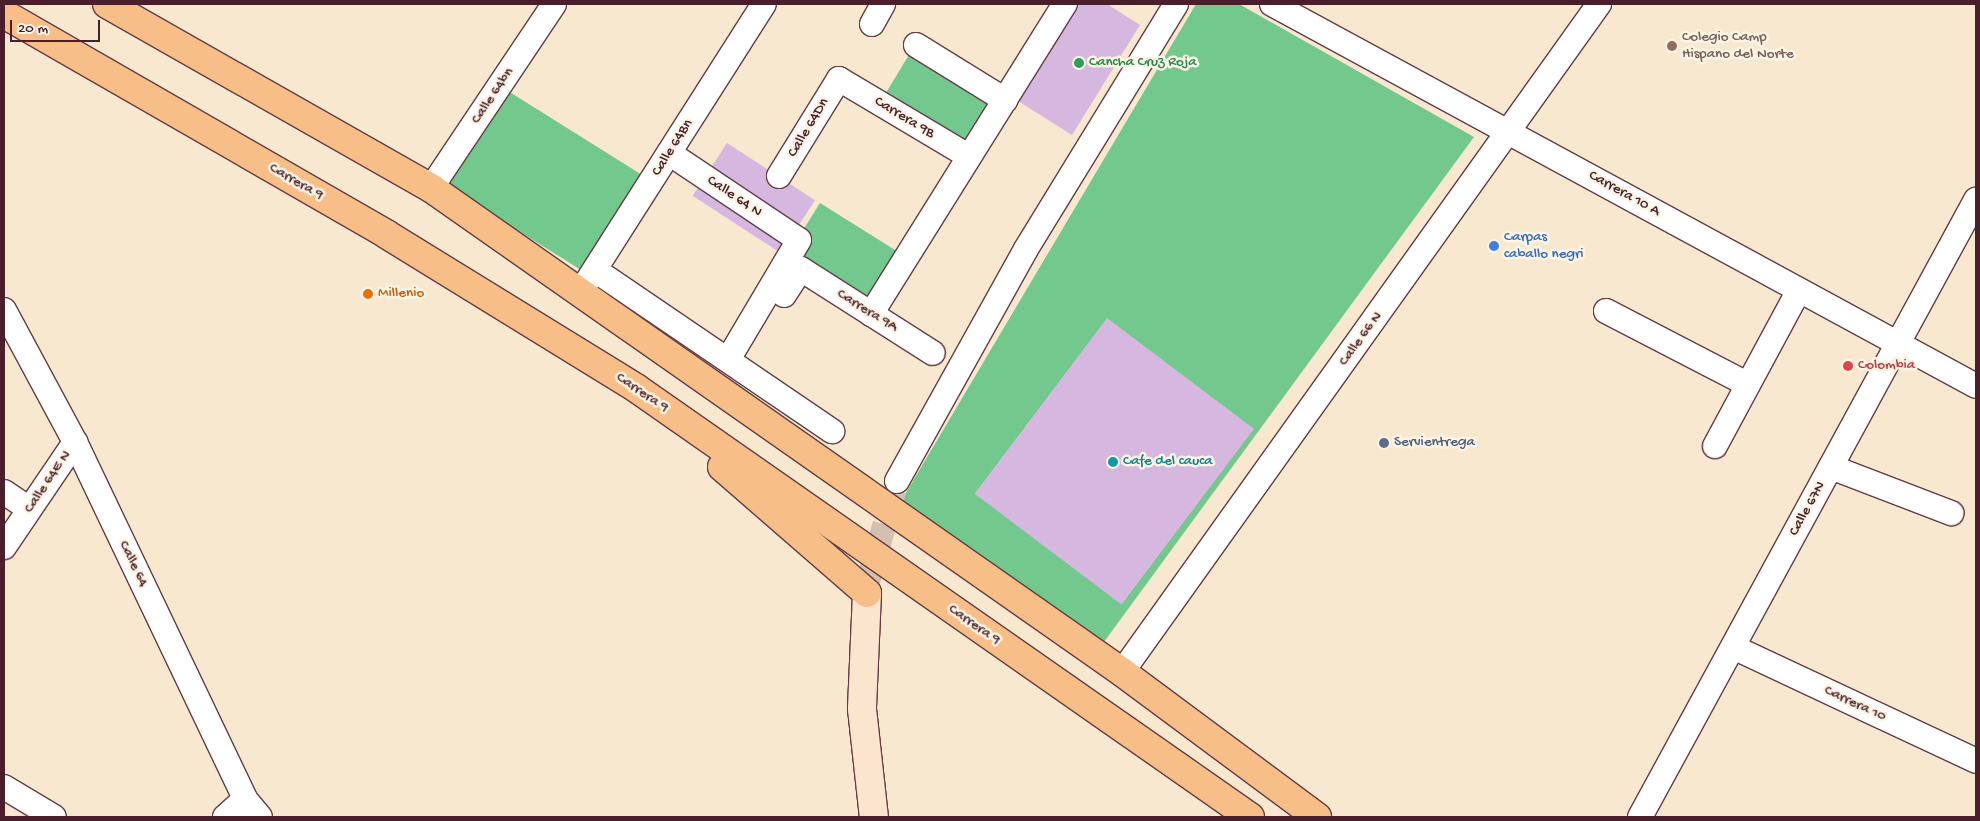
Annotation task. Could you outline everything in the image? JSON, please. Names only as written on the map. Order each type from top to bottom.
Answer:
[{"type":"main road","points":[[107,4],[431,188],[588,281],[1317,817]]},
{"type":"main road","name":"Carrera 9","points":[[4,14],[386,234],[636,388],[1250,817]]},
{"type":"main road","points":[[636,388],[867,588],[862,709],[874,817]]},
{"type":"street","name":"Calle 64bn","points":[[431,188],[554,4]]},
{"type":"street","name":"Calle 64Bn","points":[[588,281],[764,4]]},
{"type":"street","points":[[871,314],[968,156],[1065,4]]},
{"type":"street","points":[[897,481],[1026,249],[1176,4]]},
{"type":"street","name":"Carrera 10 A","points":[[1272,4],[1976,386]]},
{"type":"street","name":"Calle 66 N","points":[[1122,672],[1510,132],[1599,4]]},
{"type":"street","points":[[916,45],[1005,100]]},
{"type":"street","name":"Carrera 9B","points":[[839,79],[968,156]]},
{"type":"street","name":"Calle 64Dn","points":[[780,176],[839,79]]},
{"type":"street","name":"Calle 64 N","points":[[669,153],[799,240],[734,361]]},
{"type":"street","name":"Calle 67N","points":[[1640,817],[1976,200]]},
{"type":"street","name":"Carrera 9A","points":[[734,361],[800,269],[933,353]]},
{"type":"street","points":[[588,281],[734,361],[832,432]]},
{"type":"street","points":[[1715,446],[1798,290]]},
{"type":"street","name":"Calle 64","points":[[4,310],[74,442],[245,799],[260,817]]},
{"type":"street","points":[[1606,311],[1747,384]]},
{"type":"street","name":"Calle 64E N","points":[[4,547],[74,442]]},
{"type":"street","points":[[1830,467],[1951,513]]},
{"type":"street","points":[[4,492],[29,509]]},
{"type":"street","name":"Carrera 10","points":[[1733,647],[1976,761]]},
{"type":"street","points":[[4,787],[54,817]]},
{"type":"street","points":[[224,817],[245,799]]},
{"type":"green space","points":[[1196,4],[1239,4],[1474,137],[1101,646],[901,501]]},
{"type":"green space","points":[[913,48],[1001,101],[970,153],[882,100]]},
{"type":"green space","points":[[503,88],[644,176],[584,272],[443,184]]},
{"type":"green space","points":[[820,203],[902,254],[869,307],[787,256]]},
{"type":"building","name":"Cancha Cruz Roja","points":[[1079,4],[1107,4],[1140,25],[1072,135],[1018,101]]},
{"type":"building","points":[[727,143],[815,200],[781,253],[693,196]]},
{"type":"building","name":"Cafe del cauca","points":[[1107,318],[1254,429],[1122,604],[975,494]]},
{"type":"tunnel","points":[[868,582],[897,481]]},
{"type":"place","name":"Colegio Camp Hispano del Norte","points":[[1672,46]]},
{"type":"place","name":"Cancha Cruz Roja","points":[[1079,63]]},
{"type":"place","name":"Carpas caballo negri","points":[[1494,246]]},
{"type":"place","name":"Millenio","points":[[368,294]]},
{"type":"place","name":"Colombia","points":[[1848,366]]},
{"type":"place","name":"Servientrega","points":[[1384,443]]},
{"type":"place","name":"Cafe del cauca","points":[[1113,462]]}]
